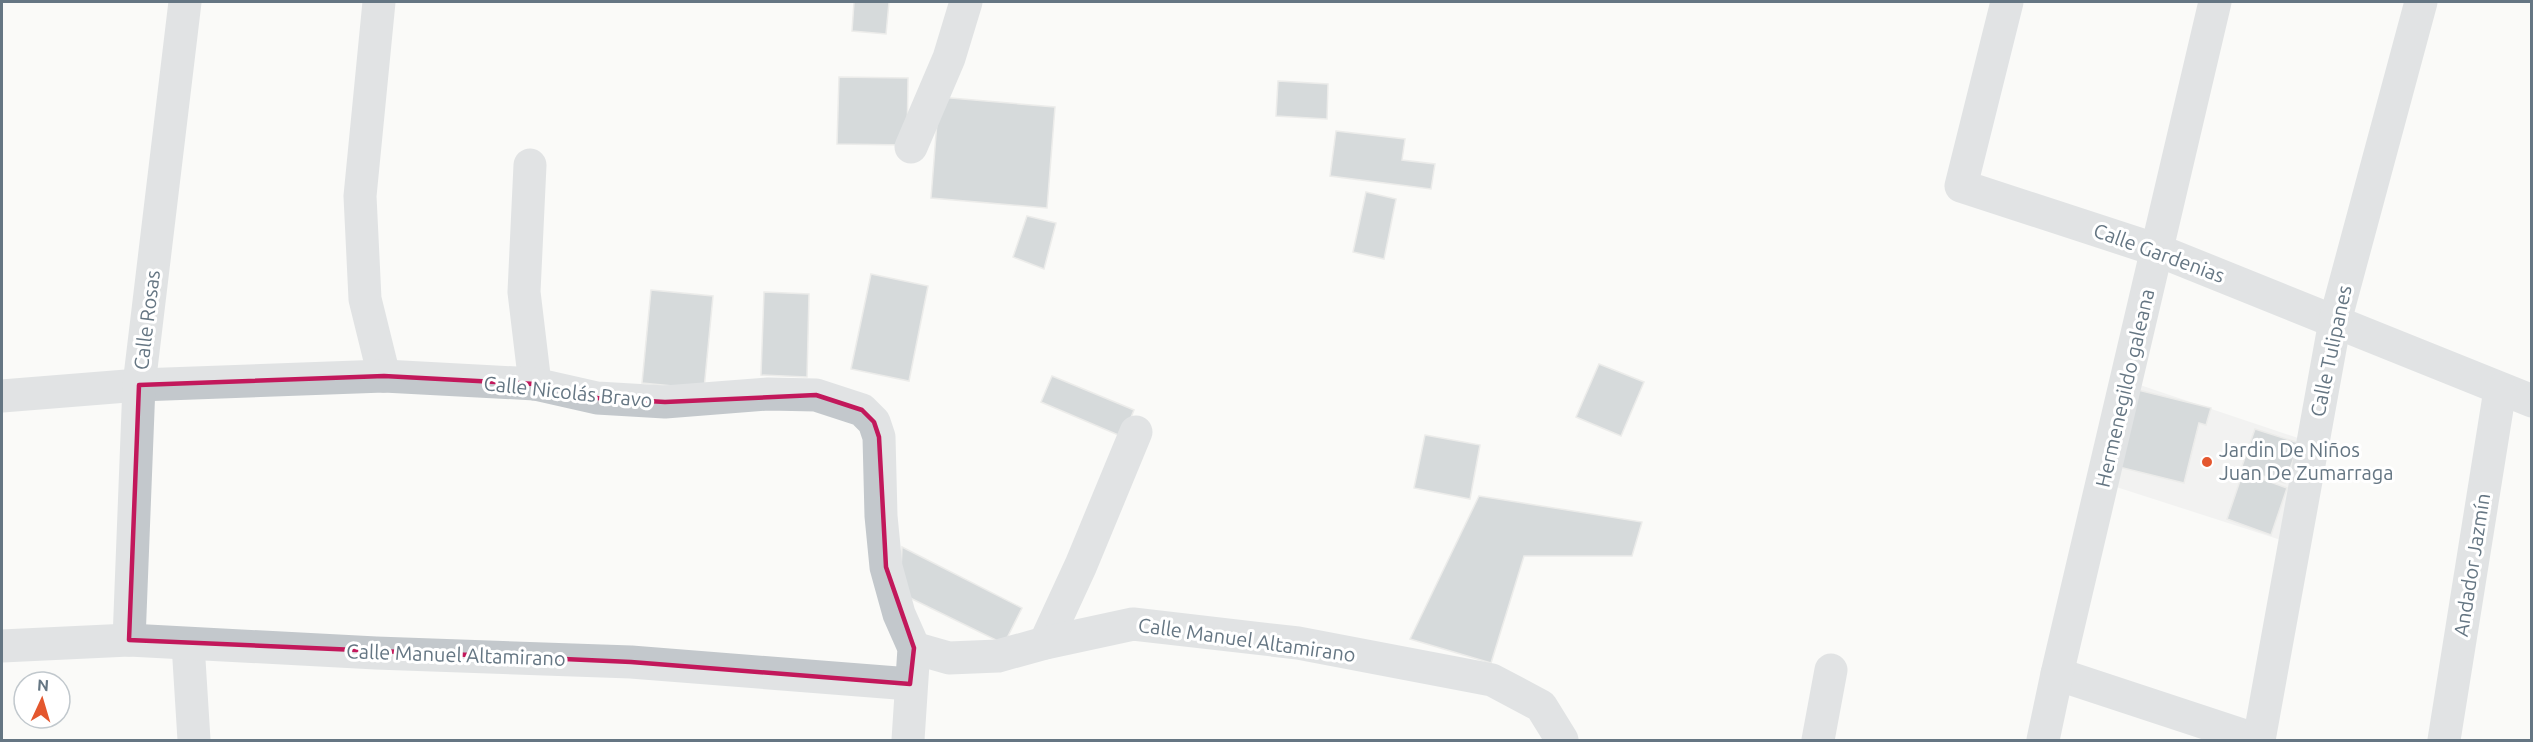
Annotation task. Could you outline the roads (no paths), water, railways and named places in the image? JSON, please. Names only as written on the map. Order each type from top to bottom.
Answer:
[{"type":"street","name":"Calle Rosas","points":[[129,640],[139,385],[185,2]]},
{"type":"street","points":[[379,2],[360,196],[365,299],[384,376]]},
{"type":"street","points":[[911,147],[949,58],[966,2]]},
{"type":"street","name":"Calle Gardenias","points":[[2007,2],[1961,186],[2157,250],[2532,401]]},
{"type":"street","name":"Hermenegildo galeana","points":[[2043,741],[2215,2]]},
{"type":"street","name":"Calle Tulipanes","points":[[2258,741],[2335,321],[2421,2]]},
{"type":"street","points":[[531,165],[524,292],[535,384]]},
{"type":"street","name":"Calle Nicolás Bravo","points":[[2,396],[139,385],[384,376],[535,384],[597,398],[665,402],[768,394],[816,395],[862,411],[874,422],[879,437],[880,516],[886,567],[899,614],[914,648]]},
{"type":"street","name":"Andador Jazmín","points":[[2444,741],[2500,390]]},
{"type":"street","points":[[1045,643],[1081,565],[1136,432]]},
{"type":"street","name":"Calle Manuel Altamirano","points":[[914,648],[950,658],[998,656],[1045,643],[1133,624],[1192,629],[1298,644],[1492,680],[1541,706],[1562,741]]},
{"type":"street","name":"Calle Manuel Altamirano","points":[[2,646],[129,640],[631,662],[910,684]]},
{"type":"street","points":[[188,644],[194,741]]},
{"type":"street","points":[[908,741],[914,648]]},
{"type":"street","points":[[1818,741],[1831,670]]},
{"type":"street","points":[[2057,674],[2258,741]]},
{"type":"place","name":"Jardin De Niños Juan De Zumarraga","points":[[2207,462]]}]
